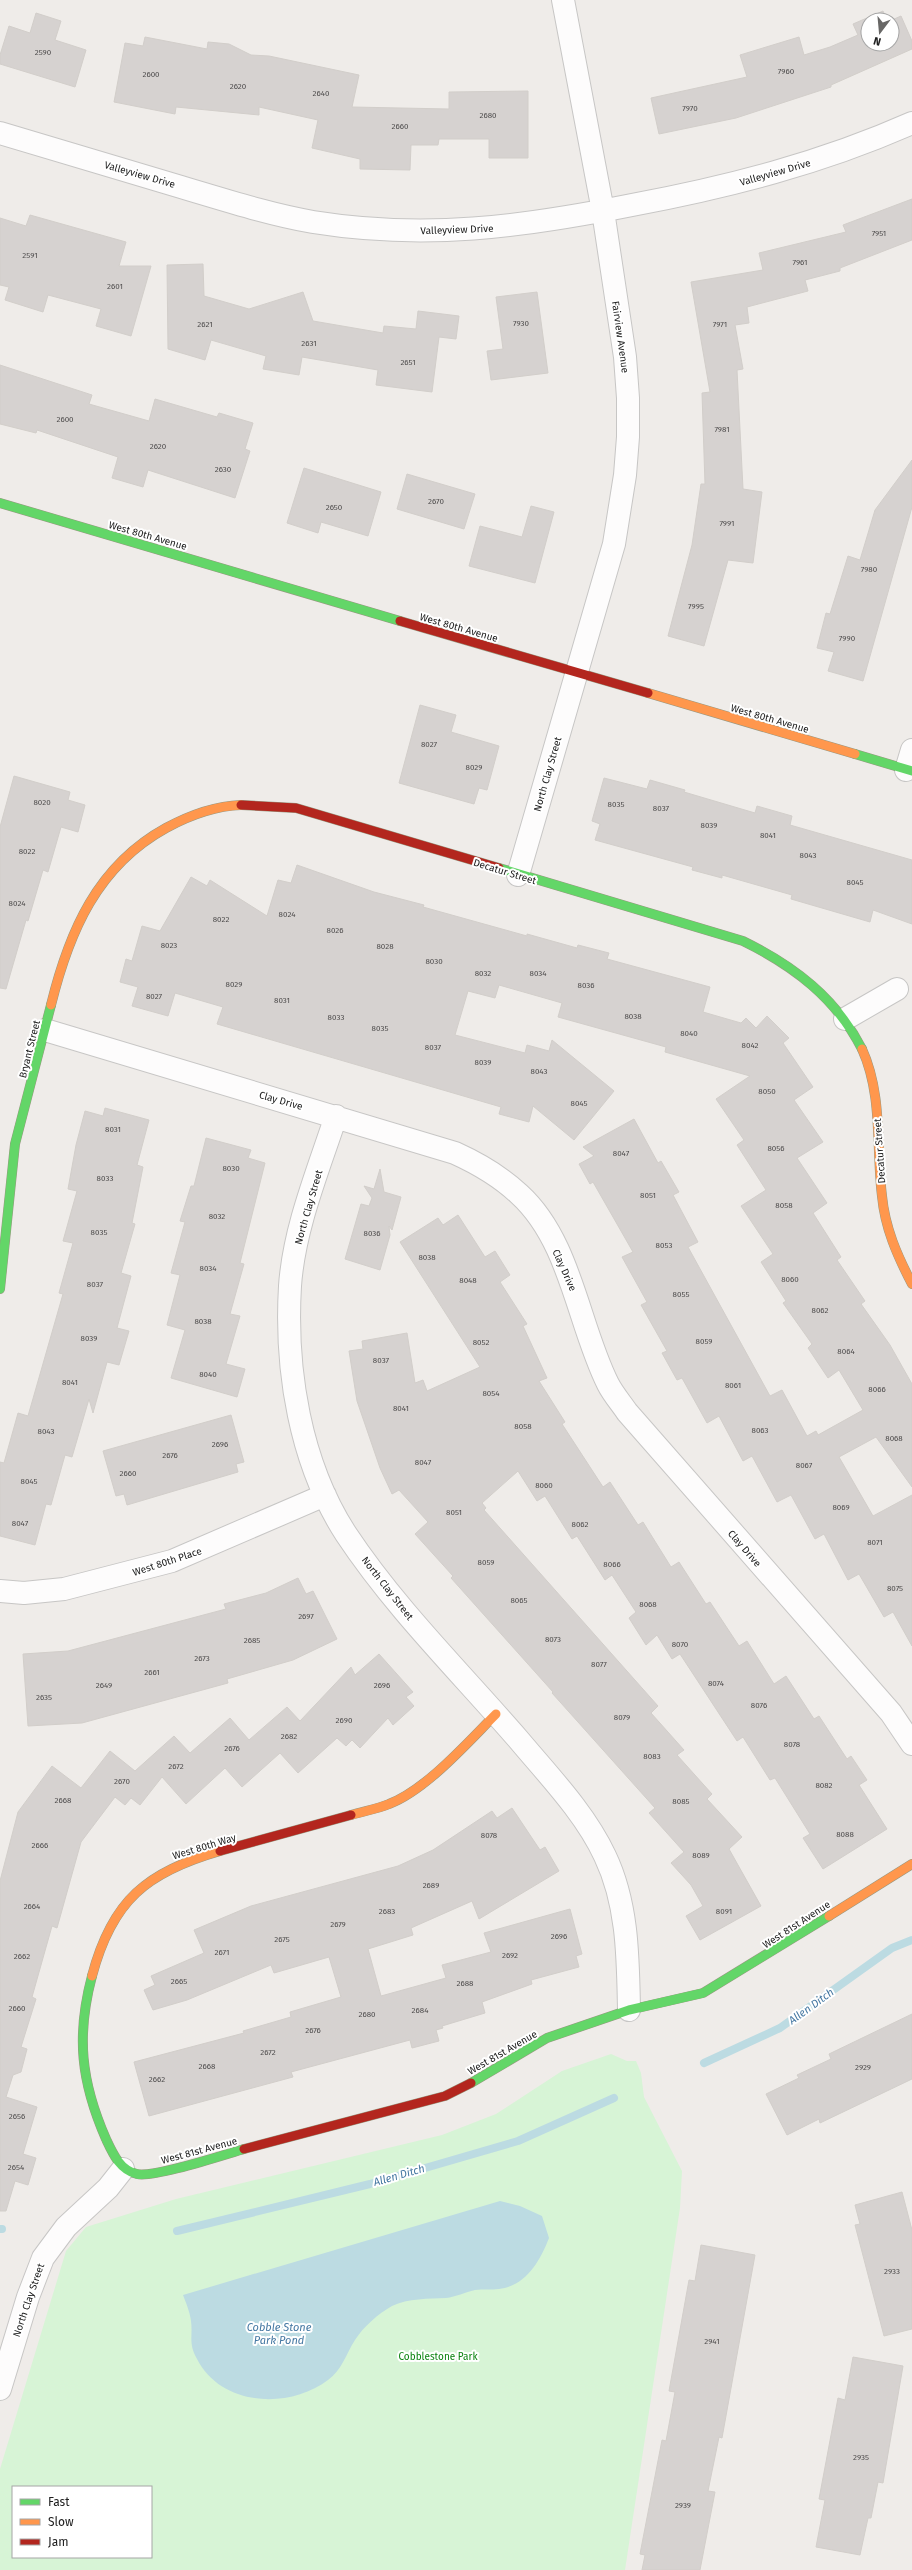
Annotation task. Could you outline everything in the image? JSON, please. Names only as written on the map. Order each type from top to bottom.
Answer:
[{"type":"street","name":"Fairview Avenue","points":[[563,0],[603,211],[625,357],[628,398],[628,436],[625,475],[614,544],[576,673]]},
{"type":"street","name":"Valleyview Drive","points":[[0,133],[266,212],[314,222],[386,230],[459,231],[499,228],[603,211],[756,179],[823,159],[912,123]]},
{"type":"street","name":"West 80th Avenue","points":[[0,503],[576,673],[910,764]]},
{"type":"street","name":"North Clay Street","points":[[518,875],[576,673]]},
{"type":"street","name":"Decatur Street","points":[[145,843],[162,831],[189,817],[216,808],[258,804],[296,808],[743,941],[773,955],[802,973],[827,996],[846,1019],[864,1054],[875,1088],[879,1168],[884,1213],[897,1256],[912,1284]]},
{"type":"street","name":"Bryant Street","points":[[0,1289],[13,1156],[67,951],[87,905],[99,887],[126,857],[145,843]]},
{"type":"street","points":[[846,1019],[897,988]]},
{"type":"street","name":"Clay Drive","points":[[45,1030],[336,1116],[455,1153],[476,1162],[519,1193],[534,1210],[549,1234],[573,1287],[609,1385],[627,1412],[891,1712],[912,1744]]},
{"type":"street","name":"North Clay Street","points":[[336,1116],[300,1229],[290,1284],[289,1336],[295,1392],[306,1442],[325,1495],[345,1533],[393,1597],[564,1794],[594,1835],[606,1858],[614,1879],[627,1936],[629,2010]]},
{"type":"street","name":"West 80th Place","points":[[0,1591],[24,1593],[64,1588],[172,1561],[325,1495]]},
{"type":"street","name":"West 80th Way","points":[[123,2169],[114,2156],[94,2112],[82,2054],[88,1988],[115,1920],[133,1895],[156,1876],[185,1861],[390,1804],[410,1793],[441,1770],[496,1714]]},
{"type":"street","name":"West 81st Avenue","points":[[123,2169],[136,2175],[147,2175],[445,2096],[458,2091],[513,2056],[547,2038],[629,2010],[680,2000],[719,1985],[912,1864]]},
{"type":"street","name":"North Clay Street","points":[[0,2389],[28,2297],[43,2258],[66,2227],[108,2188],[123,2169]]},
{"type":"green space","name":"Cobblestone Park","points":[[611,2054],[627,2061],[636,2061],[641,2073],[644,2097],[682,2171],[680,2208],[625,2570],[0,2570],[0,2469],[66,2251],[86,2227],[176,2199],[442,2135],[496,2114],[562,2071]]},
{"type":"water","name":"Cobble Stone Park Pond","points":[[500,2201],[520,2206],[542,2216],[549,2238],[531,2271],[524,2278],[509,2287],[475,2290],[446,2298],[412,2300],[392,2306],[376,2317],[362,2330],[337,2372],[328,2380],[312,2390],[294,2396],[275,2399],[256,2398],[238,2394],[222,2386],[208,2375],[197,2359],[192,2344],[188,2308],[183,2295]]},
{"type":"building","points":[[36,13],[61,21],[55,40],[86,50],[75,87],[0,64],[0,55],[9,26],[30,33]]},
{"type":"building","points":[[901,16],[912,41],[912,49],[831,85],[831,87],[736,118],[659,134],[651,98],[747,77],[740,55],[799,37],[804,55],[830,47],[858,35],[853,24],[860,21],[860,52],[900,52]]},
{"type":"building","points":[[145,37],[207,49],[208,42],[229,44],[251,55],[269,56],[359,75],[352,107],[449,109],[449,92],[528,91],[528,158],[489,158],[489,139],[439,139],[438,145],[411,145],[410,170],[360,169],[360,159],[312,148],[318,120],[259,107],[259,115],[176,107],[175,114],[114,102],[125,43],[143,46]]},
{"type":"building","points":[[912,199],[912,240],[840,268],[840,271],[805,280],[808,291],[747,307],[749,323],[735,325],[743,369],[737,370],[743,489],[762,492],[753,563],[728,560],[704,646],[668,636],[692,545],[701,484],[705,484],[702,393],[710,392],[691,282],[763,270],[759,253],[846,232],[843,225]]},
{"type":"building","points":[[30,215],[126,242],[119,266],[151,266],[131,336],[96,326],[101,309],[48,295],[43,312],[5,300],[9,287],[0,285],[0,218],[26,226]]},
{"type":"building","points":[[203,264],[204,296],[249,309],[303,292],[313,321],[383,333],[384,326],[416,329],[418,311],[459,316],[456,339],[439,337],[432,392],[376,385],[378,370],[302,357],[299,375],[263,369],[266,356],[211,340],[205,360],[168,349],[167,265]]},
{"type":"building","points":[[537,292],[548,373],[491,380],[487,351],[503,349],[496,297]]},
{"type":"building","points":[[0,365],[92,395],[89,404],[149,421],[155,399],[217,417],[219,413],[253,423],[245,449],[250,451],[235,498],[148,470],[143,487],[112,478],[118,457],[37,430],[36,433],[0,424]]},
{"type":"building","points":[[912,460],[912,507],[863,681],[828,671],[834,652],[817,648],[826,613],[830,614],[848,556],[860,560],[875,510]]},
{"type":"building","points":[[304,468],[381,492],[368,536],[321,522],[318,533],[287,523]]},
{"type":"building","points":[[407,474],[475,494],[464,529],[397,509]]},
{"type":"building","points":[[531,506],[554,512],[535,583],[469,566],[480,526],[522,537]]},
{"type":"building","points":[[420,705],[456,715],[451,732],[499,746],[487,790],[479,788],[474,804],[399,783]]},
{"type":"building","points":[[14,776],[70,792],[68,800],[85,805],[78,832],[61,827],[48,872],[43,870],[28,921],[26,920],[6,989],[0,988],[0,827]]},
{"type":"building","points":[[604,778],[647,789],[650,780],[685,790],[684,792],[755,813],[757,806],[792,816],[790,825],[912,860],[912,924],[873,910],[870,922],[791,899],[792,895],[722,875],[722,878],[692,870],[693,867],[595,840],[600,824],[592,821]]},
{"type":"building","points":[[297,865],[374,892],[424,905],[423,907],[527,936],[527,934],[577,948],[578,945],[609,953],[607,959],[710,987],[703,1012],[741,1023],[746,1018],[756,1028],[767,1016],[789,1038],[783,1043],[813,1087],[794,1100],[823,1142],[797,1158],[827,1203],[813,1213],[841,1257],[837,1260],[865,1301],[861,1304],[890,1345],[912,1384],[912,1487],[876,1437],[839,1457],[873,1516],[912,1495],[912,1646],[893,1612],[884,1617],[859,1574],[848,1580],[824,1534],[815,1539],[791,1495],[777,1502],[752,1456],[743,1461],[719,1416],[707,1423],[682,1378],[677,1380],[662,1353],[667,1351],[641,1305],[647,1302],[622,1257],[633,1252],[593,1182],[590,1184],[579,1164],[594,1156],[583,1147],[634,1119],[658,1163],[661,1161],[679,1192],[673,1195],[698,1242],[688,1247],[770,1396],[782,1390],[807,1436],[816,1431],[818,1435],[863,1410],[839,1370],[828,1378],[808,1348],[812,1344],[783,1303],[786,1301],[761,1262],[773,1254],[741,1206],[766,1190],[737,1145],[744,1140],[716,1099],[750,1076],[665,1052],[666,1047],[558,1017],[562,1003],[499,985],[495,998],[468,991],[455,1035],[525,1053],[527,1045],[549,1051],[552,1040],[614,1091],[574,1140],[533,1106],[529,1122],[499,1114],[501,1107],[217,1024],[223,1007],[175,993],[168,1016],[132,1006],[138,987],[120,982],[126,959],[132,961],[142,926],[160,931],[191,877],[207,886],[210,880],[267,916],[278,880],[291,883]]},
{"type":"building","points":[[105,1108],[149,1120],[137,1165],[143,1167],[132,1223],[135,1224],[121,1273],[131,1276],[117,1328],[129,1331],[119,1365],[107,1362],[93,1413],[89,1399],[72,1457],[65,1455],[51,1505],[46,1504],[35,1545],[0,1536],[0,1462],[4,1463],[18,1413],[28,1416],[63,1294],[59,1293],[73,1243],[63,1241],[77,1191],[68,1189],[76,1145],[85,1111],[103,1116]]},
{"type":"building","points":[[206,1138],[251,1150],[248,1158],[265,1163],[240,1263],[244,1264],[230,1314],[240,1316],[226,1364],[245,1369],[237,1397],[171,1378],[185,1330],[167,1325],[180,1275],[171,1273],[185,1222],[180,1221],[191,1186],[194,1186]]},
{"type":"building","points":[[380,1169],[384,1192],[401,1197],[392,1230],[389,1226],[390,1235],[380,1270],[345,1259],[361,1204],[369,1206],[372,1198],[364,1186],[374,1189]]},
{"type":"building","points":[[458,1215],[485,1257],[495,1251],[510,1275],[500,1282],[527,1324],[523,1326],[547,1378],[539,1381],[565,1422],[562,1424],[603,1487],[610,1482],[638,1525],[643,1522],[671,1567],[679,1562],[706,1604],[710,1602],[739,1646],[747,1641],[774,1684],[786,1676],[814,1719],[819,1716],[847,1759],[851,1756],[867,1780],[859,1785],[887,1829],[823,1869],[803,1838],[810,1834],[775,1778],[770,1780],[743,1737],[737,1741],[680,1654],[672,1659],[657,1635],[646,1645],[629,1618],[636,1612],[612,1575],[605,1580],[577,1536],[572,1539],[545,1496],[537,1501],[518,1471],[482,1503],[486,1508],[484,1510],[658,1706],[651,1713],[684,1750],[677,1755],[712,1794],[707,1799],[742,1837],[729,1849],[761,1906],[700,1940],[686,1916],[703,1906],[691,1885],[671,1863],[684,1852],[649,1813],[655,1808],[451,1578],[453,1576],[415,1534],[428,1522],[399,1490],[392,1494],[380,1468],[357,1401],[349,1351],[363,1349],[362,1341],[407,1333],[415,1383],[423,1380],[427,1391],[480,1367],[400,1242],[438,1218],[443,1225]]},
{"type":"building","points":[[231,1415],[244,1462],[236,1464],[238,1472],[127,1505],[124,1494],[116,1496],[103,1451]]},
{"type":"building","points":[[298,1578],[306,1594],[313,1591],[337,1639],[293,1660],[227,1679],[228,1683],[82,1723],[28,1726],[23,1654],[68,1651],[226,1609],[224,1604],[266,1593]]},
{"type":"building","points":[[379,1654],[413,1692],[406,1697],[414,1706],[393,1725],[388,1718],[360,1748],[352,1740],[346,1746],[337,1738],[298,1773],[280,1753],[242,1787],[225,1768],[186,1804],[162,1777],[140,1805],[131,1798],[125,1805],[115,1797],[81,1842],[57,1928],[52,1926],[32,1997],[36,1999],[21,2047],[27,2049],[21,2072],[13,2075],[6,2097],[37,2107],[23,2154],[36,2158],[28,2185],[15,2181],[6,2211],[0,2211],[0,1881],[18,1812],[52,1766],[81,1788],[110,1751],[135,1771],[174,1736],[190,1753],[230,1718],[249,1740],[287,1707],[300,1721],[351,1667],[355,1675]]},
{"type":"building","points":[[512,1808],[540,1850],[545,1847],[559,1871],[479,1919],[472,1901],[411,1928],[413,1935],[368,1949],[381,1996],[446,1978],[442,1965],[491,1952],[484,1933],[570,1909],[582,1954],[576,1956],[579,1967],[531,1980],[532,1984],[482,2002],[485,2013],[442,2026],[443,2028],[436,2030],[439,2041],[412,2048],[410,2040],[291,2072],[293,2077],[149,2116],[134,2062],[244,2033],[243,2031],[291,2017],[290,2012],[341,1997],[329,1957],[274,1973],[271,1965],[187,2000],[153,2010],[144,1990],[155,1985],[151,1976],[204,1953],[194,1930],[251,1906],[398,1866],[433,1850],[492,1811],[497,1818]]},
{"type":"building","points":[[912,2014],[912,2079],[820,2123],[819,2119],[787,2135],[766,2094],[799,2078],[797,2075],[831,2059],[829,2054]]},
{"type":"building","points":[[902,2192],[912,2230],[912,2329],[884,2336],[855,2225],[860,2224],[855,2205]]},
{"type":"building","points":[[701,2245],[755,2255],[722,2438],[719,2437],[708,2491],[715,2492],[700,2570],[642,2570],[645,2555],[640,2554],[662,2440],[666,2441],[675,2392],[669,2391],[689,2280],[695,2281]]},
{"type":"building","points":[[853,2357],[903,2366],[883,2483],[878,2482],[871,2518],[868,2518],[860,2555],[816,2547],[825,2500],[819,2499],[838,2398],[845,2400]]},
{"type":"waterway","name":"Allen Ditch","points":[[704,2063],[780,2028],[892,1948],[912,1940]]},
{"type":"waterway","name":"Allen Ditch","points":[[177,2231],[370,2184],[518,2141],[614,2098]]},
{"type":"traffic: fast","points":[[0,503],[400,621]]},
{"type":"traffic: fast","points":[[855,754],[912,771]]},
{"type":"traffic: fast","points":[[499,868],[743,941],[779,961],[812,985],[840,1014],[862,1049]]},
{"type":"traffic: fast","points":[[0,1289],[15,1144],[51,1005]]},
{"type":"traffic: fast","points":[[471,2083],[547,2038],[629,2010],[703,1993],[829,1916]]},
{"type":"traffic: fast","points":[[92,1976],[84,2019],[83,2039],[86,2078],[91,2098],[106,2139],[118,2161],[126,2169],[137,2174],[158,2173],[244,2149]]},
{"type":"traffic: slow","points":[[648,693],[855,754]]},
{"type":"traffic: slow","points":[[51,1005],[58,978],[77,927],[89,903],[104,881],[121,861],[142,844],[175,823],[212,809],[241,805]]},
{"type":"traffic: slow","points":[[862,1049],[869,1067],[876,1103],[880,1178],[886,1219],[901,1263],[912,1284]]},
{"type":"traffic: slow","points":[[351,1815],[389,1804],[417,1788],[432,1777],[460,1751],[496,1714]]},
{"type":"traffic: slow","points":[[92,1976],[100,1950],[110,1927],[122,1909],[136,1893],[153,1880],[172,1869],[194,1859],[220,1851]]},
{"type":"traffic: slow","points":[[829,1916],[912,1864]]},
{"type":"traffic: jam","points":[[400,621],[648,693]]},
{"type":"traffic: jam","points":[[241,805],[296,808],[499,868]]},
{"type":"traffic: jam","points":[[220,1851],[351,1815]]},
{"type":"traffic: jam","points":[[244,2149],[445,2096],[471,2083]]}]
